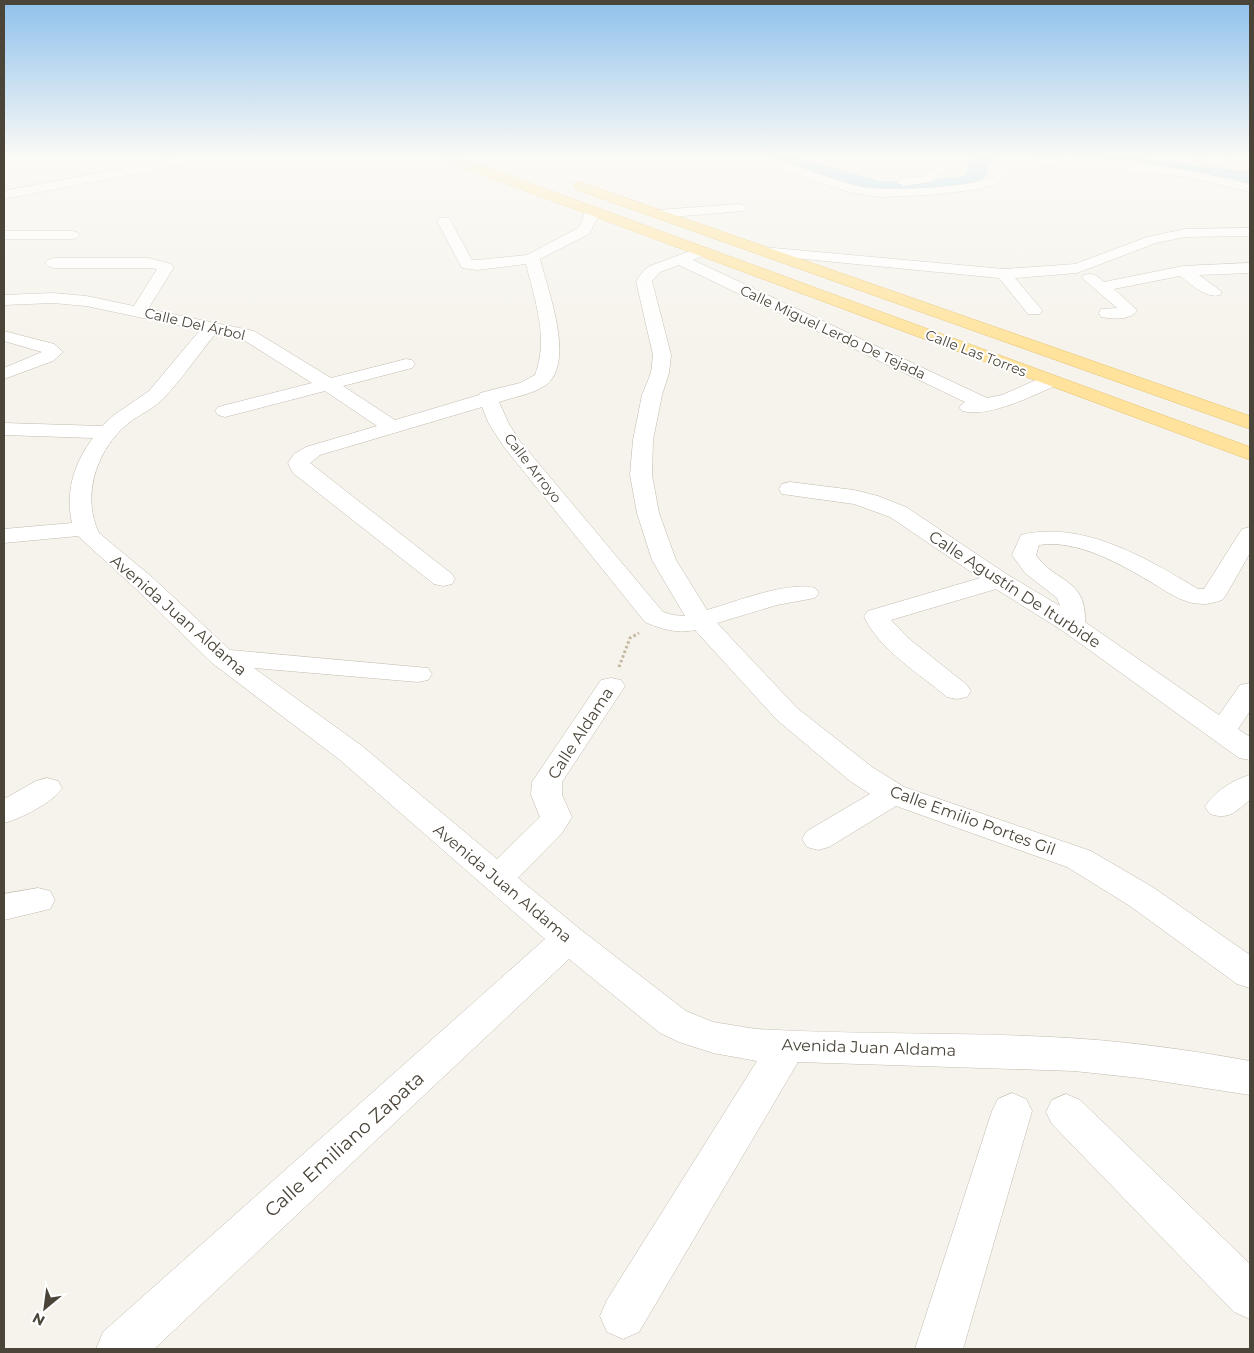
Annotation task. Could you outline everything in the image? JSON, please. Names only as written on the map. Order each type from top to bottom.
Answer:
[{"type":"main road","name":"Calle Las Torres","points":[[616,221],[692,255],[1050,381],[1250,454]]},
{"type":"main road","name":"Calle Las Torres","points":[[679,221],[1250,423]]},
{"type":"street","points":[[444,221],[467,264],[477,266],[532,259],[534,256],[584,231],[589,221]]},
{"type":"street","points":[[1227,232],[1250,247]]},
{"type":"street","points":[[763,251],[1004,274],[1077,268],[1152,240],[1186,234],[1250,232]]},
{"type":"street","points":[[8,237],[72,236],[38,257]]},
{"type":"street","name":"Calle Miguel Lerdo De Tejada","points":[[692,255],[986,405]]},
{"type":"street","name":"Calle Emilio Portes Gil","points":[[692,255],[655,269],[650,272],[644,281],[662,355],[660,373],[652,395],[643,440],[641,475],[648,513],[664,560],[700,620],[787,714],[861,774],[893,794],[1079,859],[1142,897],[1250,974]]},
{"type":"street","points":[[443,579],[301,468],[299,463],[301,458],[313,451],[487,397],[528,387],[544,376],[550,356],[551,335],[532,259]]},
{"type":"street","points":[[53,264],[149,263],[166,267],[139,311]]},
{"type":"street","points":[[1077,268],[1129,310],[1125,313],[1107,314]]},
{"type":"street","points":[[1101,287],[1183,271],[1250,268]]},
{"type":"street","points":[[1183,271],[1214,292]]},
{"type":"street","points":[[1004,274],[1034,310]]},
{"type":"street","name":"Calle Del Árbol","points":[[4,300],[71,299],[240,332],[255,338],[392,427]]},
{"type":"street","points":[[4,536],[84,528],[79,513],[80,496],[85,472],[93,452],[107,432],[155,396],[212,327]]},
{"type":"street","points":[[4,336],[48,348],[54,352],[47,357],[4,374]]},
{"type":"street","points":[[225,412],[406,364]]},
{"type":"street","points":[[957,408],[986,405],[1007,400],[1050,381]]},
{"type":"street","name":"Calle Arroyo","points":[[487,397],[499,424],[511,443],[650,614],[669,623]]},
{"type":"street","points":[[4,429],[107,432]]},
{"type":"street","name":"Calle Agustín De Iturbide","points":[[790,489],[854,497],[877,503],[898,512],[999,580],[1072,625],[1250,751]]},
{"type":"street","name":"Avenida Juan Aldama","points":[[84,528],[89,536],[144,583],[222,657],[351,753],[568,939],[673,1022],[689,1031],[707,1037],[787,1046],[1055,1053],[1250,1078]]},
{"type":"street","points":[[1072,625],[1072,602],[1056,583],[1028,564],[1024,555],[1029,540],[1039,537],[1060,537],[1108,552],[1191,595],[1204,597],[1213,595],[1243,560],[1250,534]]},
{"type":"street","points":[[957,690],[899,643],[879,623],[877,616],[999,580]]},
{"type":"street","points":[[669,623],[680,625],[774,598],[806,593]]},
{"type":"street","points":[[222,657],[349,668],[416,664]]},
{"type":"street","name":"Calle Aldama","points":[[498,878],[552,825],[556,817],[546,795],[545,788],[547,782],[611,686]]},
{"type":"street","points":[[1222,732],[1250,691]]},
{"type":"street","points":[[1222,807],[1250,786]]},
{"type":"street","points":[[4,812],[47,788]]},
{"type":"street","points":[[818,839],[893,794]]},
{"type":"street","points":[[4,907],[38,900]]},
{"type":"street","name":"Calle Emiliano Zapata","points":[[120,1349],[568,939]]},
{"type":"street","points":[[623,1316],[787,1046]]},
{"type":"street","points":[[939,1349],[1012,1111]]},
{"type":"street","points":[[1066,1112],[1250,1296]]},
{"type":"path","name":"Calle Aldama","points":[[611,686],[630,638],[647,629],[669,623]]}]
